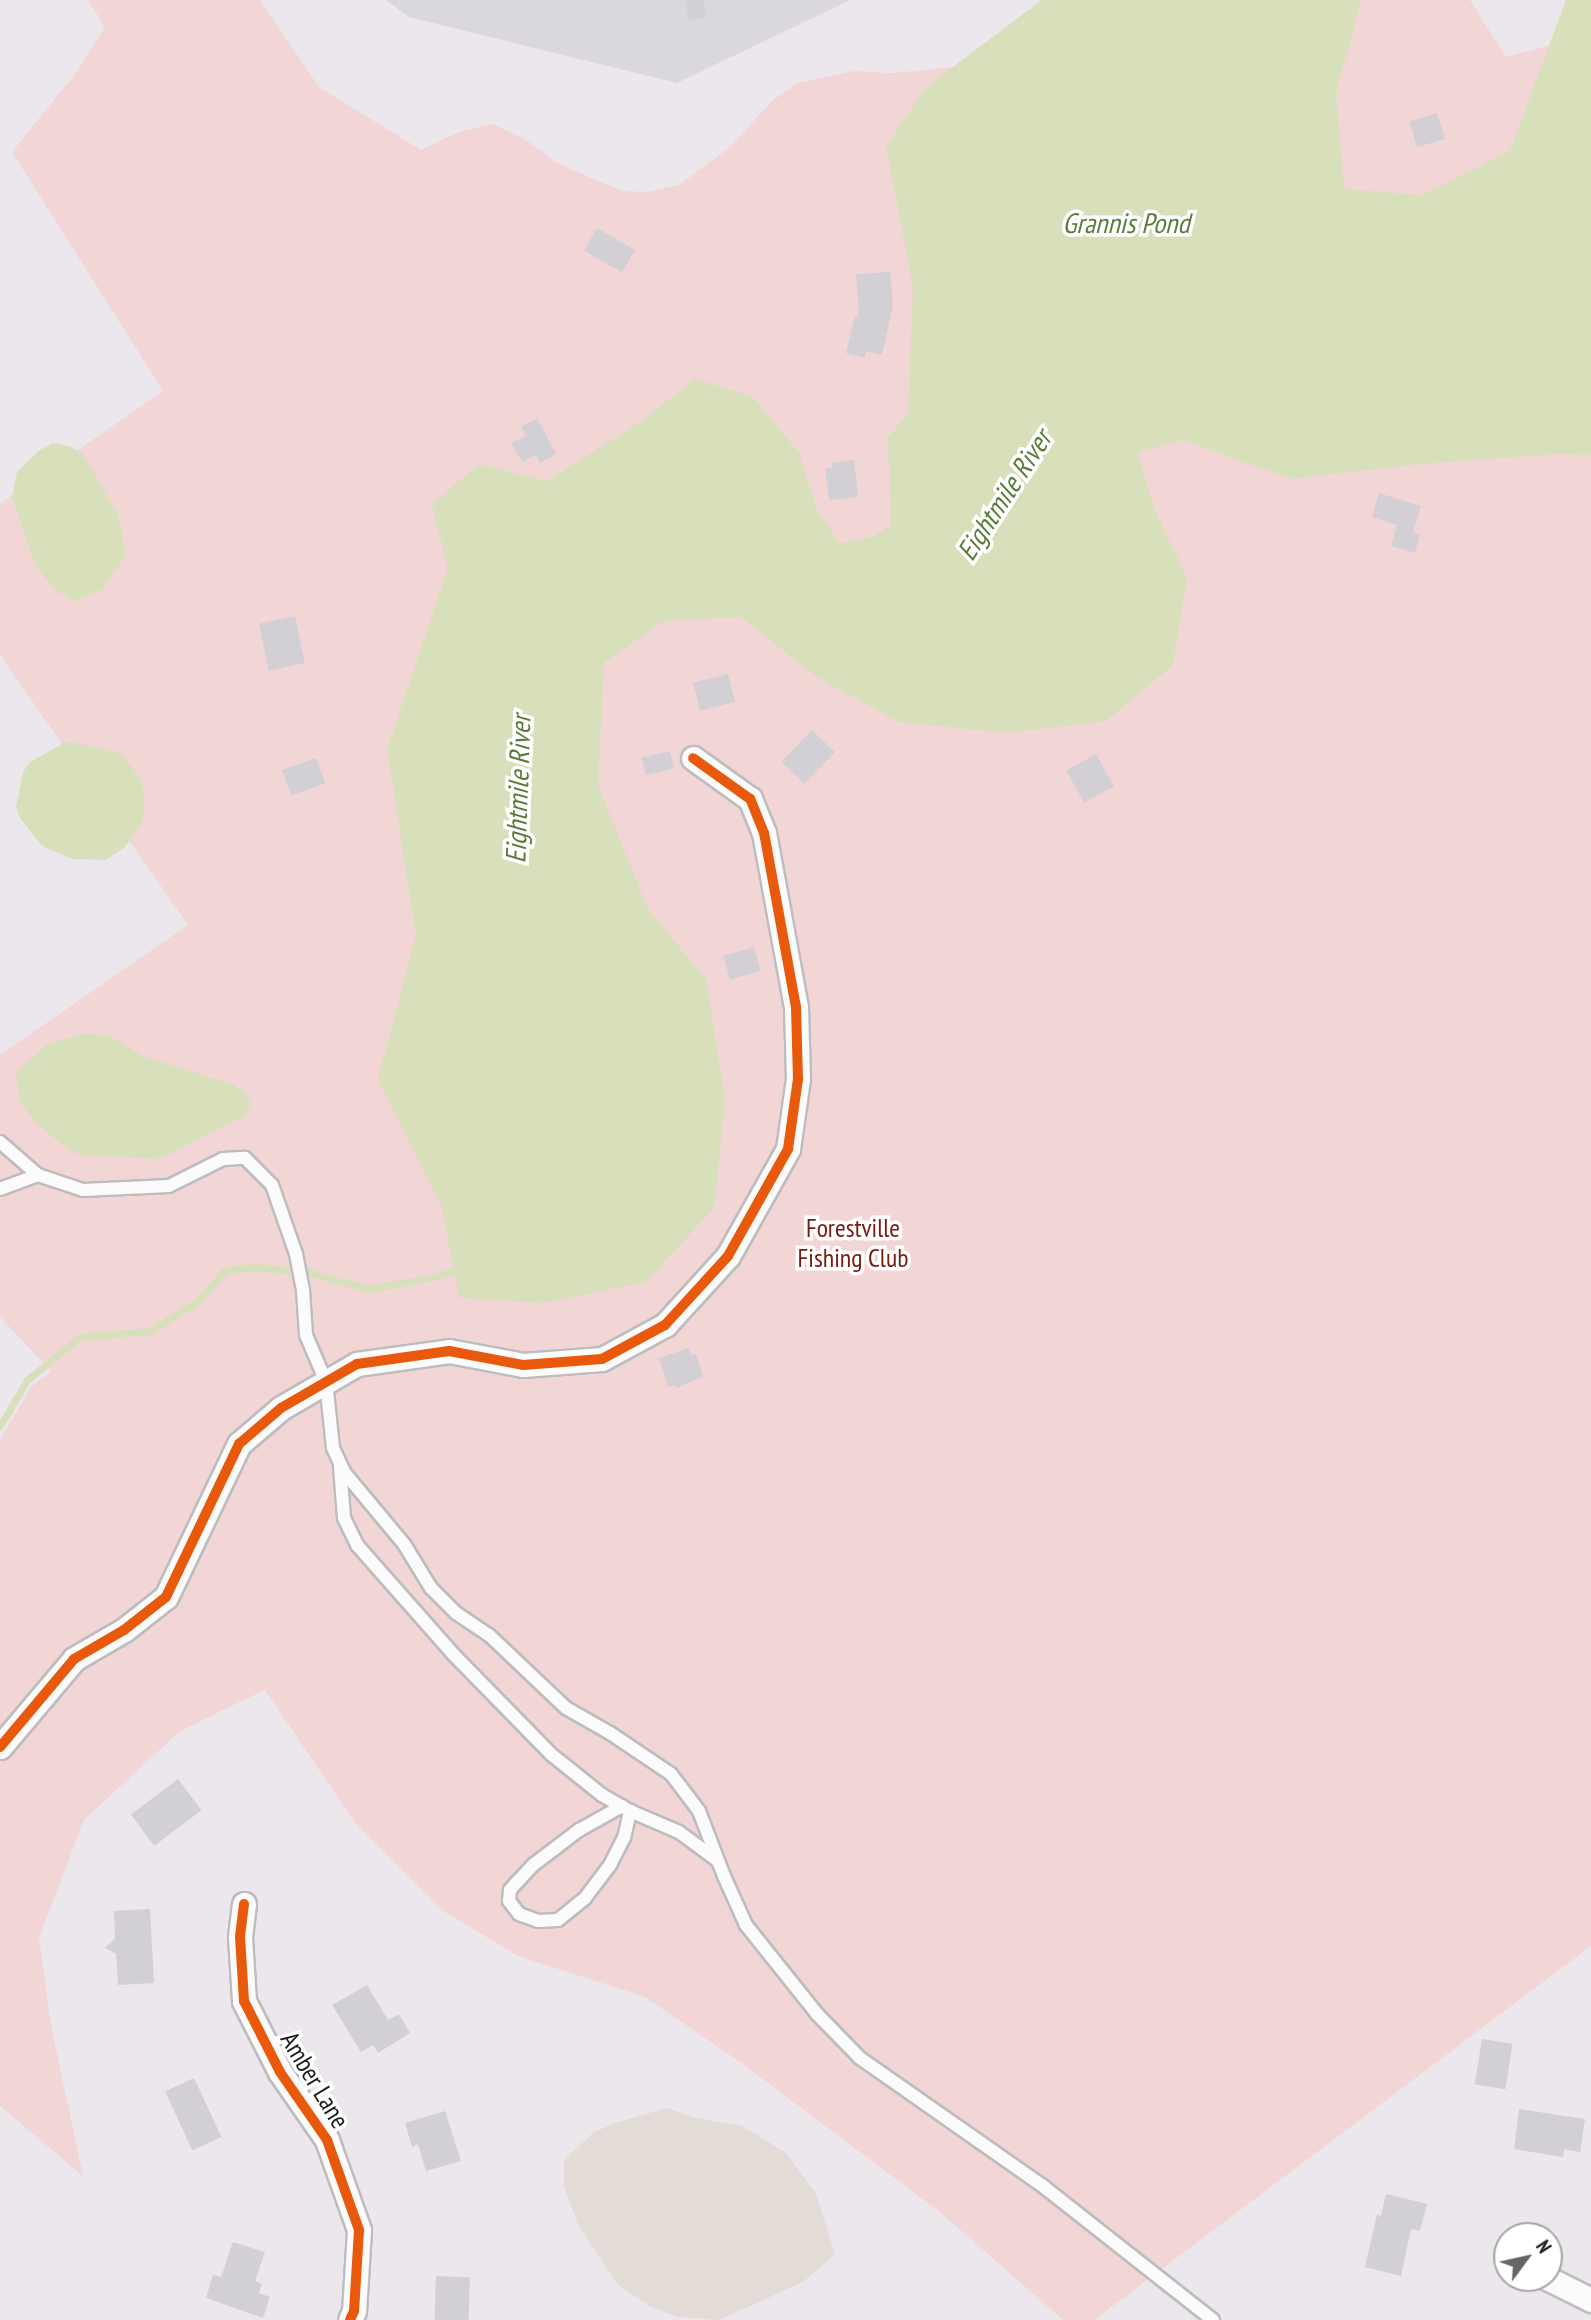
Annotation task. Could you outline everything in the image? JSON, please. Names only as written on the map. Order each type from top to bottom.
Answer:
[{"type":"street","points":[[0,1747],[75,1659],[124,1630],[166,1597],[239,1444],[281,1408],[357,1364],[449,1351],[523,1365],[602,1359],[665,1325],[728,1256],[788,1149],[798,1079],[796,1007],[764,833],[750,799],[693,758]]},
{"type":"street","name":"Amber Lane","points":[[244,1904],[240,1937],[244,2001],[279,2072],[327,2140],[359,2230],[354,2311],[350,2320]]},
{"type":"street","points":[[1563,2286],[1591,2300]]},
{"type":"lane","points":[[0,1142],[38,1175],[83,1190],[169,1186],[223,1159],[245,1158],[272,1185],[296,1254],[303,1290],[306,1335],[326,1382],[333,1448],[339,1462],[361,1495],[404,1544],[431,1588],[456,1613],[489,1635],[566,1708],[610,1733],[671,1774],[699,1811],[746,1925],[817,2014],[860,2058],[1045,2187],[1213,2320]]},
{"type":"lane","points":[[0,1188],[38,1175]]},
{"type":"lane","points":[[339,1462],[344,1518],[357,1545],[453,1654],[552,1755],[602,1794],[679,1832],[718,1860]]},
{"type":"lane","points":[[626,1808],[624,1838],[610,1865],[584,1898],[558,1920],[538,1921],[519,1914],[509,1901],[510,1890],[525,1873],[579,1830],[626,1808]]},
{"type":"shaded area","points":[[386,0],[850,0],[677,83],[409,17]]},
{"type":"shaded area","points":[[667,2108],[692,2117],[742,2126],[786,2153],[816,2194],[835,2254],[803,2282],[719,2320],[678,2317],[651,2307],[618,2285],[578,2225],[564,2186],[564,2160],[594,2132]]},
{"type":"green space","name":"Forestville Fishing Club","points":[[88,0],[260,0],[319,87],[421,150],[458,132],[493,124],[523,138],[557,163],[622,191],[647,192],[679,185],[730,147],[773,100],[798,83],[854,71],[892,73],[956,67],[1089,0],[1470,0],[1506,57],[1591,34],[1591,1946],[1094,2320],[1063,2320],[941,2213],[740,2062],[645,1997],[518,1956],[445,1912],[356,1824],[265,1690],[180,1731],[84,1820],[39,1938],[51,2025],[83,2176],[0,2106],[0,1440],[31,1387],[51,1371],[0,1317],[0,1055],[188,925],[0,655],[0,504],[163,391],[12,152],[75,74],[105,27]]},
{"type":"water","name":"Grannis Pond","points":[[1042,0],[1361,0],[1336,93],[1344,189],[1423,195],[1510,151],[1566,0],[1591,0],[1591,455],[1561,454],[1420,464],[1291,479],[1183,440],[1138,452],[1153,506],[1187,577],[1173,665],[1106,721],[1007,733],[898,722],[815,676],[741,617],[664,621],[604,663],[598,785],[648,909],[706,979],[725,1099],[714,1208],[646,1282],[543,1303],[459,1298],[442,1207],[378,1079],[416,935],[387,750],[448,568],[432,504],[479,464],[547,481],[643,420],[695,379],[752,396],[799,453],[817,510],[840,543],[873,537],[891,525],[888,437],[908,414],[913,287],[886,147],[925,88]]},
{"type":"water","points":[[53,443],[69,446],[82,453],[117,513],[126,554],[102,590],[75,601],[56,591],[35,565],[12,497],[17,472],[40,450]]},
{"type":"water","points":[[68,741],[122,754],[142,781],[145,801],[142,823],[124,848],[105,860],[72,859],[42,846],[20,818],[16,807],[23,772],[30,762]]},
{"type":"water","points":[[85,1033],[110,1036],[143,1056],[234,1085],[245,1092],[251,1103],[246,1115],[160,1159],[80,1155],[67,1149],[36,1123],[19,1100],[16,1072],[47,1044]]},
{"type":"building","points":[[686,0],[704,0],[706,17],[688,20]]},
{"type":"building","points":[[1437,113],[1445,139],[1417,147],[1409,121]]},
{"type":"building","points":[[597,228],[635,250],[622,273],[584,251]]},
{"type":"building","points":[[890,272],[893,306],[882,355],[866,351],[865,358],[846,353],[854,319],[859,314],[856,274]]},
{"type":"building","points":[[537,418],[556,454],[540,463],[536,455],[522,462],[511,443],[526,436],[521,427]]},
{"type":"building","points":[[854,460],[858,497],[829,500],[825,468],[833,468],[832,463]]},
{"type":"building","points":[[1379,493],[1421,506],[1413,532],[1420,534],[1415,553],[1391,546],[1397,525],[1372,517]]},
{"type":"building","points":[[295,616],[305,663],[269,671],[259,624]]},
{"type":"building","points":[[728,674],[735,702],[700,711],[693,683]]},
{"type":"building","points":[[812,730],[835,752],[804,784],[781,762]]},
{"type":"building","points":[[670,751],[674,769],[646,775],[642,758]]},
{"type":"building","points":[[1096,754],[1114,786],[1084,803],[1066,770]]},
{"type":"building","points":[[316,758],[325,783],[291,796],[282,770]]},
{"type":"building","points":[[754,947],[761,971],[730,980],[723,956]]},
{"type":"building","points":[[689,1348],[692,1355],[696,1354],[703,1376],[677,1388],[675,1385],[668,1387],[659,1358]]},
{"type":"building","points":[[178,1779],[201,1810],[154,1846],[131,1815]]},
{"type":"building","points":[[150,1909],[154,1983],[118,1985],[116,1954],[105,1948],[115,1939],[114,1911]]},
{"type":"building","points":[[367,1985],[388,2020],[399,2014],[410,2033],[378,2053],[373,2045],[361,2052],[332,2005]]},
{"type":"building","points":[[1482,2039],[1513,2044],[1505,2089],[1475,2084]]},
{"type":"building","points":[[194,2078],[221,2137],[192,2150],[165,2092]]},
{"type":"building","points":[[1519,2109],[1585,2119],[1580,2152],[1564,2149],[1563,2157],[1514,2149]]},
{"type":"building","points":[[445,2111],[461,2161],[426,2171],[418,2144],[412,2147],[405,2123]]},
{"type":"building","points":[[1386,2194],[1427,2204],[1420,2231],[1411,2229],[1401,2276],[1365,2267],[1377,2215],[1381,2216]]},
{"type":"building","points":[[233,2242],[265,2252],[255,2281],[262,2284],[259,2293],[270,2297],[263,2318],[206,2298],[213,2275],[221,2277]]},
{"type":"building","points":[[436,2276],[470,2277],[468,2320],[434,2320]]},
{"type":"waterway","name":"Eightmile River","points":[[0,1426],[27,1380],[80,1337],[150,1331],[198,1301],[225,1270],[256,1267],[312,1273],[369,1289],[434,1277],[463,1267]]},
{"type":"cycle path","points":[[0,1747],[74,1659],[124,1630],[166,1597],[239,1444],[281,1408],[357,1364],[449,1351],[523,1365],[602,1359],[665,1325],[728,1256],[788,1149],[798,1079],[796,1007],[764,833],[750,799],[693,758]]},
{"type":"cycle path","points":[[244,1904],[240,1937],[244,2001],[280,2072],[327,2140],[359,2230],[354,2311],[350,2320]]}]
